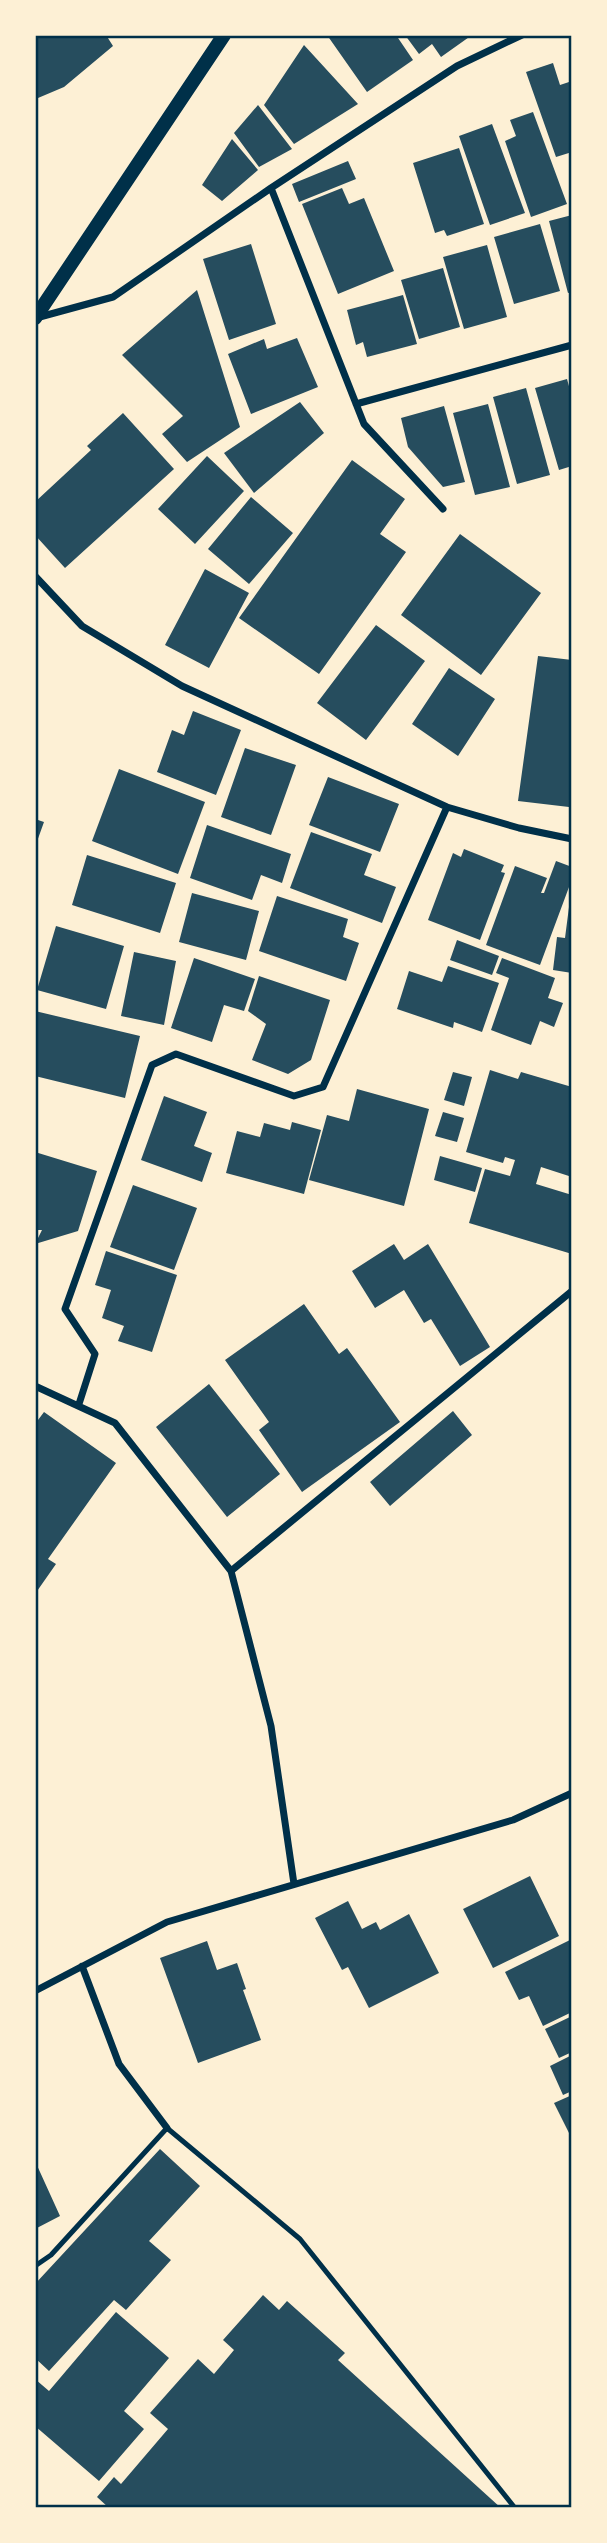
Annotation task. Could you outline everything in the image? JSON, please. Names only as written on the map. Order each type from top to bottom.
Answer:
[{"type":"main road","points":[[35,318],[223,35]]},
{"type":"street","points":[[35,318],[113,297],[457,65],[522,35]]},
{"type":"street","points":[[271,188],[364,424],[443,509]]},
{"type":"street","points":[[356,404],[572,345]]},
{"type":"street","points":[[35,576],[82,626],[182,686],[447,807],[519,828],[572,839]]},
{"type":"street","points":[[79,1404],[95,1354],[65,1309],[152,1065],[176,1054],[294,1096],[323,1087],[447,807]]},
{"type":"street","points":[[231,1571],[572,1290]]},
{"type":"street","points":[[35,1386],[79,1404],[115,1423],[231,1571],[271,1726],[294,1884]]},
{"type":"street","points":[[35,1991],[167,1922],[513,1820],[572,1793]]},
{"type":"street","points":[[82,1966],[119,2064],[167,2128]]},
{"type":"lane","points":[[35,2266],[51,2255],[167,2128],[300,2239],[515,2508]]},
{"type":"building","points":[[35,35],[106,35],[113,46],[64,87],[38,98],[35,92]]},
{"type":"building","points":[[327,35],[396,35],[413,60],[367,92]]},
{"type":"building","points":[[405,35],[472,35],[441,57],[432,44],[419,54]]},
{"type":"building","points":[[304,45],[358,104],[294,144],[264,105]]},
{"type":"building","points":[[553,63],[560,85],[572,81],[572,152],[556,157],[526,72]]},
{"type":"building","points":[[258,105],[292,149],[259,167],[234,133]]},
{"type":"building","points":[[533,112],[567,204],[531,217],[505,141],[516,136],[510,120]]},
{"type":"building","points":[[492,124],[525,213],[490,225],[459,136]]},
{"type":"building","points":[[232,139],[258,170],[222,201],[202,185]]},
{"type":"building","points":[[459,148],[484,224],[447,236],[444,230],[435,233],[413,163]]},
{"type":"building","points":[[348,161],[356,179],[299,202],[292,184]]},
{"type":"building","points":[[342,188],[349,204],[364,198],[394,271],[338,294],[302,204]]},
{"type":"building","points":[[572,215],[572,292],[568,293],[549,221]]},
{"type":"building","points":[[540,224],[560,291],[514,304],[494,237]]},
{"type":"building","points":[[251,244],[276,324],[229,340],[203,259]]},
{"type":"building","points":[[487,245],[507,317],[464,329],[443,257]]},
{"type":"building","points":[[443,268],[460,327],[419,339],[401,280]]},
{"type":"building","points":[[197,290],[240,427],[187,462],[162,434],[183,416],[122,355]]},
{"type":"building","points":[[403,295],[417,344],[367,357],[363,342],[356,345],[347,310]]},
{"type":"building","points":[[297,338],[318,387],[251,414],[228,354],[264,339],[267,349]]},
{"type":"building","points":[[567,379],[572,397],[572,466],[559,470],[535,388]]},
{"type":"building","points":[[526,388],[550,475],[517,484],[493,397]]},
{"type":"building","points":[[300,402],[324,433],[254,493],[224,453]]},
{"type":"building","points":[[488,404],[510,487],[475,495],[453,413]]},
{"type":"building","points":[[444,406],[465,482],[443,487],[408,447],[401,418]]},
{"type":"building","points":[[123,413],[174,469],[65,568],[35,535],[35,502],[91,450],[87,446]]},
{"type":"building","points":[[207,456],[244,491],[195,544],[158,509]]},
{"type":"building","points":[[352,460],[405,499],[380,534],[406,552],[319,674],[239,618]]},
{"type":"building","points":[[251,497],[293,533],[249,584],[208,549]]},
{"type":"building","points":[[460,534],[541,593],[481,675],[401,615]]},
{"type":"building","points":[[205,569],[249,593],[209,668],[165,645]]},
{"type":"building","points":[[376,625],[425,661],[366,740],[317,703]]},
{"type":"building","points":[[538,656],[572,660],[572,804],[569,807],[518,801]]},
{"type":"building","points":[[449,668],[495,699],[458,756],[412,724]]},
{"type":"building","points":[[193,711],[241,730],[216,795],[157,772],[172,730],[184,735]]},
{"type":"building","points":[[245,748],[296,765],[271,835],[221,817]]},
{"type":"building","points":[[119,769],[205,802],[178,874],[92,841]]},
{"type":"building","points":[[328,777],[399,804],[380,852],[309,825]]},
{"type":"building","points":[[35,819],[44,822],[35,847]]},
{"type":"building","points":[[207,825],[291,854],[282,883],[261,875],[252,900],[190,878]]},
{"type":"building","points":[[311,832],[372,854],[364,875],[396,887],[382,923],[290,888]]},
{"type":"building","points":[[464,849],[504,865],[501,872],[505,873],[480,940],[428,920],[453,853],[461,857]]},
{"type":"building","points":[[87,855],[176,883],[160,933],[72,905]]},
{"type":"building","points":[[556,861],[572,867],[572,879],[540,965],[486,945],[515,866],[547,878],[541,893],[544,893]]},
{"type":"building","points":[[192,893],[259,911],[246,960],[179,942]]},
{"type":"building","points":[[277,896],[348,919],[343,937],[359,943],[346,981],[259,951]]},
{"type":"building","points":[[569,907],[572,908],[572,973],[553,970],[557,937],[565,938]]},
{"type":"building","points":[[56,926],[124,946],[106,1009],[37,990]]},
{"type":"building","points":[[457,940],[499,956],[492,975],[450,960]]},
{"type":"building","points":[[134,952],[176,961],[164,1025],[121,1016]]},
{"type":"building","points":[[194,958],[255,979],[244,1011],[224,1005],[212,1042],[171,1028]]},
{"type":"building","points":[[502,958],[555,978],[548,998],[563,1003],[554,1027],[540,1021],[531,1045],[491,1030],[509,978],[496,973]]},
{"type":"building","points":[[448,966],[499,983],[482,1032],[454,1022],[453,1028],[397,1009],[409,971],[442,982]]},
{"type":"building","points":[[259,976],[330,1000],[311,1060],[288,1074],[252,1060],[266,1024],[248,1011]]},
{"type":"building","points":[[35,1011],[140,1036],[125,1098],[35,1076]]},
{"type":"building","points":[[490,1070],[518,1079],[521,1072],[572,1087],[572,1177],[541,1167],[536,1184],[572,1195],[572,1254],[469,1223],[485,1169],[510,1176],[515,1160],[505,1157],[503,1163],[466,1152]]},
{"type":"building","points":[[453,1072],[472,1077],[464,1106],[444,1100]]},
{"type":"building","points":[[357,1089],[429,1109],[404,1206],[309,1180],[327,1115],[349,1121]]},
{"type":"building","points":[[164,1096],[207,1112],[194,1146],[212,1153],[202,1182],[141,1160]]},
{"type":"building","points":[[443,1112],[464,1118],[457,1142],[435,1136]]},
{"type":"building","points":[[292,1122],[321,1130],[304,1194],[226,1173],[237,1131],[260,1137],[264,1123],[290,1130]]},
{"type":"building","points":[[35,1152],[97,1171],[78,1231],[35,1244],[42,1230],[35,1230]]},
{"type":"building","points":[[440,1156],[482,1168],[475,1192],[434,1180]]},
{"type":"building","points":[[133,1185],[197,1208],[174,1270],[110,1247]]},
{"type":"building","points":[[394,1244],[404,1260],[428,1244],[490,1347],[460,1366],[431,1319],[424,1323],[404,1290],[375,1308],[352,1271]]},
{"type":"building","points":[[106,1251],[177,1275],[152,1352],[118,1341],[124,1326],[102,1318],[111,1290],[95,1285]]},
{"type":"building","points":[[304,1304],[339,1354],[347,1348],[400,1422],[302,1492],[259,1430],[269,1422],[225,1360]]},
{"type":"building","points":[[209,1384],[280,1474],[227,1517],[156,1427]]},
{"type":"building","points":[[453,1411],[472,1435],[390,1506],[370,1482]]},
{"type":"building","points":[[44,1412],[116,1463],[48,1559],[56,1564],[35,1594],[35,1424]]},
{"type":"building","points":[[530,1876],[559,1936],[493,1968],[463,1909]]},
{"type":"building","points":[[348,1901],[362,1929],[376,1922],[380,1930],[409,1914],[439,1973],[369,2008],[348,1967],[342,1970],[315,1918]]},
{"type":"building","points":[[572,1939],[572,2012],[543,2026],[529,1996],[519,2000],[505,1972]]},
{"type":"building","points":[[207,1941],[217,1970],[237,1963],[246,1989],[243,1990],[261,2040],[198,2063],[160,1958]]},
{"type":"building","points":[[572,2016],[572,2052],[559,2058],[545,2029]]},
{"type":"building","points":[[572,2055],[572,2091],[563,2095],[550,2066]]},
{"type":"building","points":[[572,2095],[572,2139],[554,2103]]},
{"type":"building","points":[[160,2149],[200,2186],[149,2241],[171,2260],[126,2310],[114,2300],[49,2371],[35,2358],[35,2284]]},
{"type":"building","points":[[35,2161],[60,2216],[35,2229]]},
{"type":"building","points":[[263,2295],[279,2310],[287,2301],[345,2353],[338,2360],[501,2508],[109,2508],[97,2497],[114,2477],[121,2484],[168,2429],[150,2413],[198,2359],[214,2374],[234,2350],[223,2340]]},
{"type":"building","points":[[116,2312],[169,2358],[124,2411],[144,2429],[99,2481],[35,2426],[35,2379],[49,2391]]}]
